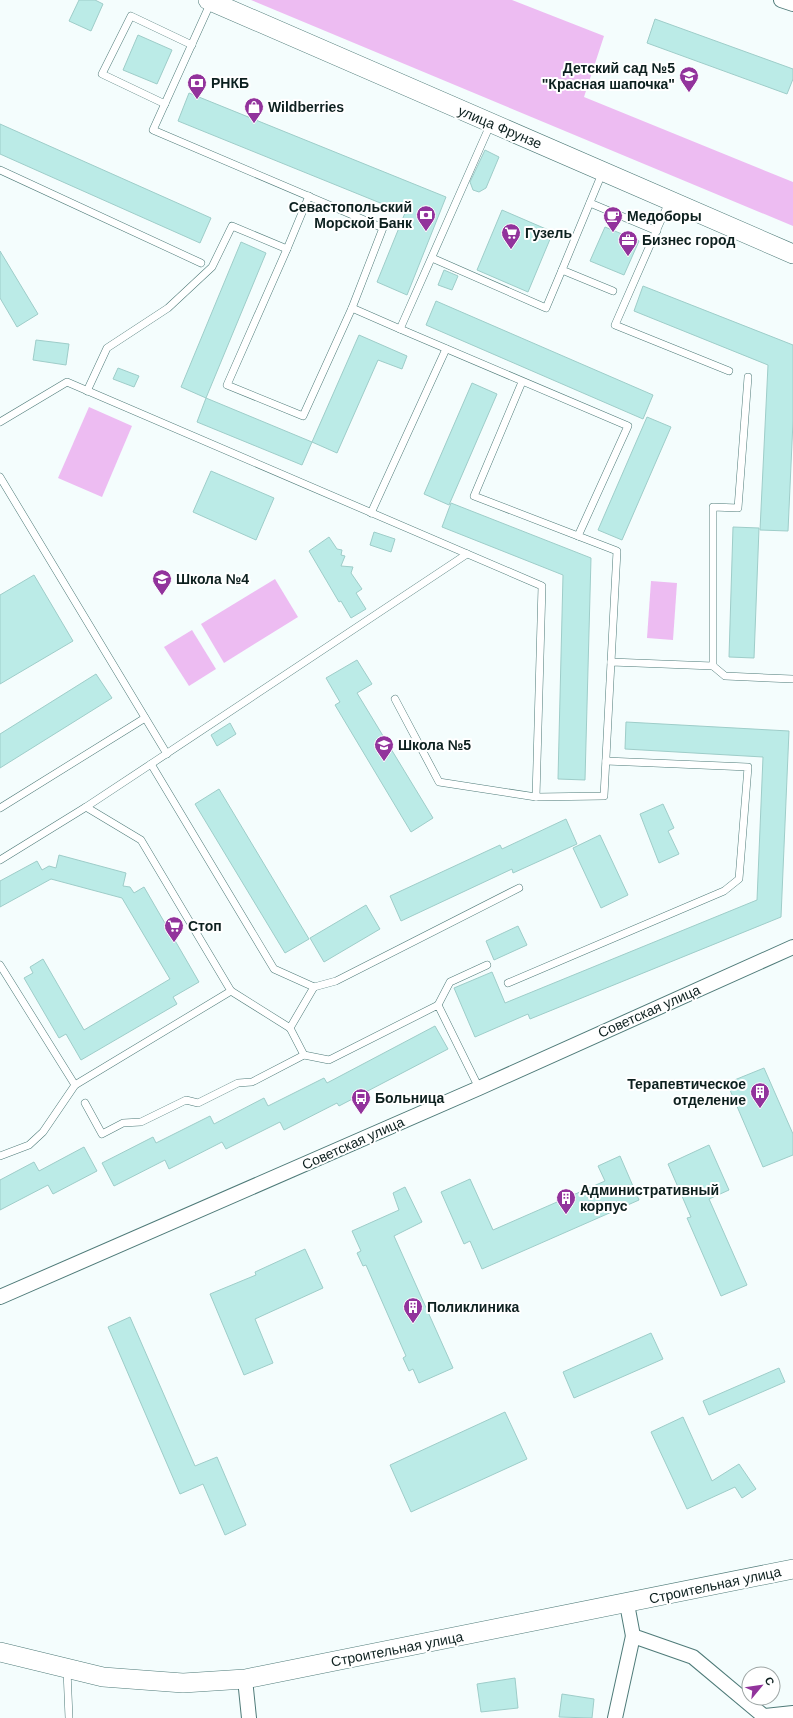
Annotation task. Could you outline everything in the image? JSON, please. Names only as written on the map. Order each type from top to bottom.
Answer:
[{"type":"main road","name":"улица Фрунзе","points":[[210,1],[793,254]]},
{"type":"main road","name":"Строительная улица","points":[[0,1652],[103,1677],[184,1683],[245,1679],[627,1604],[793,1569]]},
{"type":"street","points":[[781,0],[793,4]]},
{"type":"street","name":"Советская улица","points":[[0,1297],[478,1088],[793,947]]},
{"type":"street","points":[[616,1718],[633,1636],[627,1604]]},
{"type":"street","points":[[633,1636],[693,1657],[766,1717],[793,1713]]},
{"type":"street","points":[[245,1679],[249,1718]]},
{"type":"lane","points":[[210,1],[192,45],[153,130],[309,196],[384,228],[352,308],[303,416],[227,385],[309,196]]},
{"type":"lane","points":[[165,104],[102,74],[131,16],[192,45]]},
{"type":"lane","points":[[400,330],[491,123]]},
{"type":"lane","points":[[0,170],[201,263]]},
{"type":"lane","points":[[432,258],[546,308],[603,171]]},
{"type":"lane","points":[[670,200],[616,325],[729,371]]},
{"type":"lane","points":[[590,203],[657,231]]},
{"type":"lane","points":[[87,391],[107,348],[168,308],[212,267],[232,226],[287,249]]},
{"type":"lane","points":[[562,270],[613,291]]},
{"type":"lane","points":[[352,308],[400,330],[628,426],[578,536]]},
{"type":"lane","points":[[371,513],[446,349]]},
{"type":"lane","points":[[712,666],[714,507],[738,508],[748,376]]},
{"type":"lane","points":[[0,422],[67,382],[542,586],[536,797]]},
{"type":"lane","points":[[395,699],[439,782],[536,797],[604,796],[617,552],[474,496],[522,382]]},
{"type":"lane","points":[[0,477],[167,754]]},
{"type":"lane","points":[[0,860],[86,807],[167,754],[467,554]]},
{"type":"lane","points":[[611,662],[712,666],[724,676],[793,679]]},
{"type":"lane","points":[[0,808],[146,718]]},
{"type":"lane","points":[[508,983],[724,891],[739,879],[748,767],[606,761]]},
{"type":"lane","points":[[150,764],[274,969],[314,987],[336,981],[519,888]]},
{"type":"lane","points":[[86,807],[141,840],[231,991],[290,1028],[304,1055]]},
{"type":"lane","points":[[0,965],[3,978],[75,1085]]},
{"type":"lane","points":[[85,1103],[102,1134],[123,1123],[141,1122],[186,1100],[198,1103],[238,1083],[252,1082],[304,1055],[329,1060],[438,1005],[450,982],[487,965]]},
{"type":"lane","points":[[290,1028],[314,987]]},
{"type":"lane","points":[[0,1156],[29,1145],[44,1132],[75,1085],[231,991]]},
{"type":"lane","points":[[438,1005],[478,1088]]},
{"type":"lane","points":[[67,1668],[69,1718]]},
{"type":"shaded area","points":[[251,0],[512,0],[604,36],[584,97],[793,182],[793,226]]},
{"type":"shaded area","points":[[89,407],[132,426],[102,497],[58,478]]},
{"type":"shaded area","points":[[275,579],[298,617],[224,663],[201,624]]},
{"type":"shaded area","points":[[651,581],[677,583],[673,640],[647,638]]},
{"type":"shaded area","points":[[192,630],[216,669],[189,686],[164,647]]},
{"type":"building","points":[[79,0],[95,0],[103,4],[91,31],[69,21]]},
{"type":"building","name":"Детский сад №5 \"Красная шапочка\"","points":[[655,19],[793,69],[793,79],[787,94],[647,43]]},
{"type":"building","points":[[138,35],[172,50],[157,84],[123,70]]},
{"type":"building","points":[[189,93],[446,197],[407,295],[377,282],[405,213],[178,121]]},
{"type":"building","points":[[0,124],[211,218],[200,243],[0,154]]},
{"type":"building","points":[[485,150],[499,157],[486,188],[479,192],[473,190],[470,182]]},
{"type":"building","points":[[502,210],[553,232],[528,292],[477,270]]},
{"type":"building","points":[[605,227],[639,241],[624,275],[590,261]]},
{"type":"building","points":[[241,242],[266,253],[206,398],[181,387]]},
{"type":"building","points":[[0,251],[38,314],[17,327],[0,298]]},
{"type":"building","points":[[444,270],[458,276],[452,290],[438,285]]},
{"type":"building","points":[[643,286],[793,345],[793,421],[788,531],[760,530],[768,365],[634,311]]},
{"type":"building","points":[[436,301],[653,395],[643,419],[426,325]]},
{"type":"building","points":[[359,335],[407,356],[402,369],[378,360],[337,453],[312,442]]},
{"type":"building","points":[[36,340],[69,344],[66,365],[33,360]]},
{"type":"building","points":[[118,368],[139,376],[134,387],[113,379]]},
{"type":"building","points":[[472,383],[497,394],[449,505],[424,494]]},
{"type":"building","points":[[206,398],[312,442],[302,465],[197,422]]},
{"type":"building","points":[[647,417],[671,427],[622,540],[598,530]]},
{"type":"building","points":[[211,471],[274,498],[256,540],[193,512]]},
{"type":"building","points":[[451,503],[591,558],[585,780],[558,779],[563,575],[442,527]]},
{"type":"building","points":[[733,527],[759,528],[754,658],[729,657]]},
{"type":"building","points":[[374,532],[395,539],[391,552],[370,545]]},
{"type":"building","points":[[329,537],[337,549],[342,550],[341,555],[345,556],[341,566],[353,567],[351,573],[362,589],[356,593],[366,609],[351,618],[341,601],[339,602],[309,551]]},
{"type":"building","points":[[34,575],[73,641],[0,684],[0,595]]},
{"type":"building","name":"Школа №5","points":[[357,660],[372,684],[357,693],[433,818],[411,832],[335,705],[340,702],[326,678]]},
{"type":"building","points":[[96,674],[112,698],[0,768],[0,734]]},
{"type":"building","points":[[626,722],[789,731],[781,917],[530,1019],[528,1014],[475,1037],[454,988],[492,972],[505,1003],[757,900],[763,757],[625,749]]},
{"type":"building","points":[[230,723],[236,734],[217,746],[211,735]]},
{"type":"building","points":[[219,789],[309,939],[285,953],[195,804]]},
{"type":"building","points":[[663,804],[674,828],[668,831],[679,854],[659,863],[640,814]]},
{"type":"building","points":[[566,819],[577,844],[513,873],[512,869],[401,921],[390,896],[500,845],[502,849]]},
{"type":"building","points":[[600,835],[628,895],[601,908],[573,848]]},
{"type":"building","points":[[59,855],[126,873],[123,886],[130,887],[134,893],[144,887],[199,982],[173,997],[177,1004],[81,1060],[66,1034],[59,1038],[24,978],[33,973],[30,967],[43,959],[84,1030],[170,979],[122,898],[51,879],[0,907],[0,881],[37,861],[42,870],[49,866],[56,868]]},
{"type":"building","points":[[366,905],[380,929],[324,962],[310,938]]},
{"type":"building","points":[[518,926],[527,945],[494,960],[486,941]]},
{"type":"building","points":[[435,1026],[448,1049],[339,1106],[337,1103],[284,1130],[280,1122],[226,1149],[222,1142],[169,1169],[165,1160],[114,1186],[102,1163],[153,1137],[156,1143],[210,1116],[214,1124],[264,1098],[268,1106],[324,1078],[327,1083]]},
{"type":"building","name":"Терапевтическое отделение","points":[[764,1068],[793,1134],[793,1155],[763,1167],[727,1083]]},
{"type":"building","points":[[709,1145],[729,1190],[709,1199],[747,1285],[721,1296],[687,1218],[691,1217],[668,1164]]},
{"type":"building","points":[[84,1147],[97,1171],[53,1194],[48,1185],[0,1210],[0,1180],[34,1162],[39,1171]]},
{"type":"building","name":"Административный корпус","points":[[620,1156],[639,1200],[482,1269],[470,1241],[464,1244],[441,1192],[470,1179],[493,1230],[605,1181],[598,1166]]},
{"type":"building","name":"Поликлиника","points":[[405,1187],[422,1222],[394,1236],[453,1368],[419,1383],[413,1369],[409,1371],[403,1358],[406,1356],[366,1265],[363,1266],[357,1253],[361,1251],[352,1231],[399,1210],[393,1193]]},
{"type":"building","points":[[305,1249],[323,1288],[255,1319],[273,1363],[244,1375],[210,1294],[256,1275],[255,1272]]},
{"type":"building","points":[[130,1317],[195,1466],[217,1457],[246,1525],[225,1535],[203,1484],[180,1494],[108,1327]]},
{"type":"building","points":[[651,1333],[663,1359],[574,1398],[563,1372]]},
{"type":"building","points":[[779,1368],[785,1382],[709,1415],[703,1401]]},
{"type":"building","points":[[505,1412],[527,1459],[411,1512],[390,1465]]},
{"type":"building","points":[[683,1417],[712,1481],[739,1464],[756,1489],[742,1498],[735,1487],[687,1509],[651,1432]]},
{"type":"building","points":[[515,1678],[518,1708],[481,1712],[477,1684]]},
{"type":"building","points":[[562,1694],[594,1699],[592,1718],[559,1717]]},
{"type":"place","name":"Детский сад №5 \"Красная шапочка\"","points":[[689,93]]},
{"type":"place","name":"РНКБ","points":[[197,100]]},
{"type":"place","name":"Wildberries","points":[[254,124]]},
{"type":"place","name":"Севастопольский Морской Банк","points":[[426,232]]},
{"type":"place","name":"Медоборы","points":[[613,233]]},
{"type":"place","name":"Гузель","points":[[511,250]]},
{"type":"place","name":"Бизнес город","points":[[628,257]]},
{"type":"place","name":"Школа №4","points":[[162,596]]},
{"type":"place","name":"Школа №5","points":[[384,762]]},
{"type":"place","name":"Стоп","points":[[174,943]]},
{"type":"place","name":"Терапевтическое отделение","points":[[760,1109]]},
{"type":"place","name":"Больница","points":[[361,1115]]},
{"type":"place","name":"Административный корпус","points":[[566,1215]]},
{"type":"place","name":"Поликлиника","points":[[413,1324]]}]
